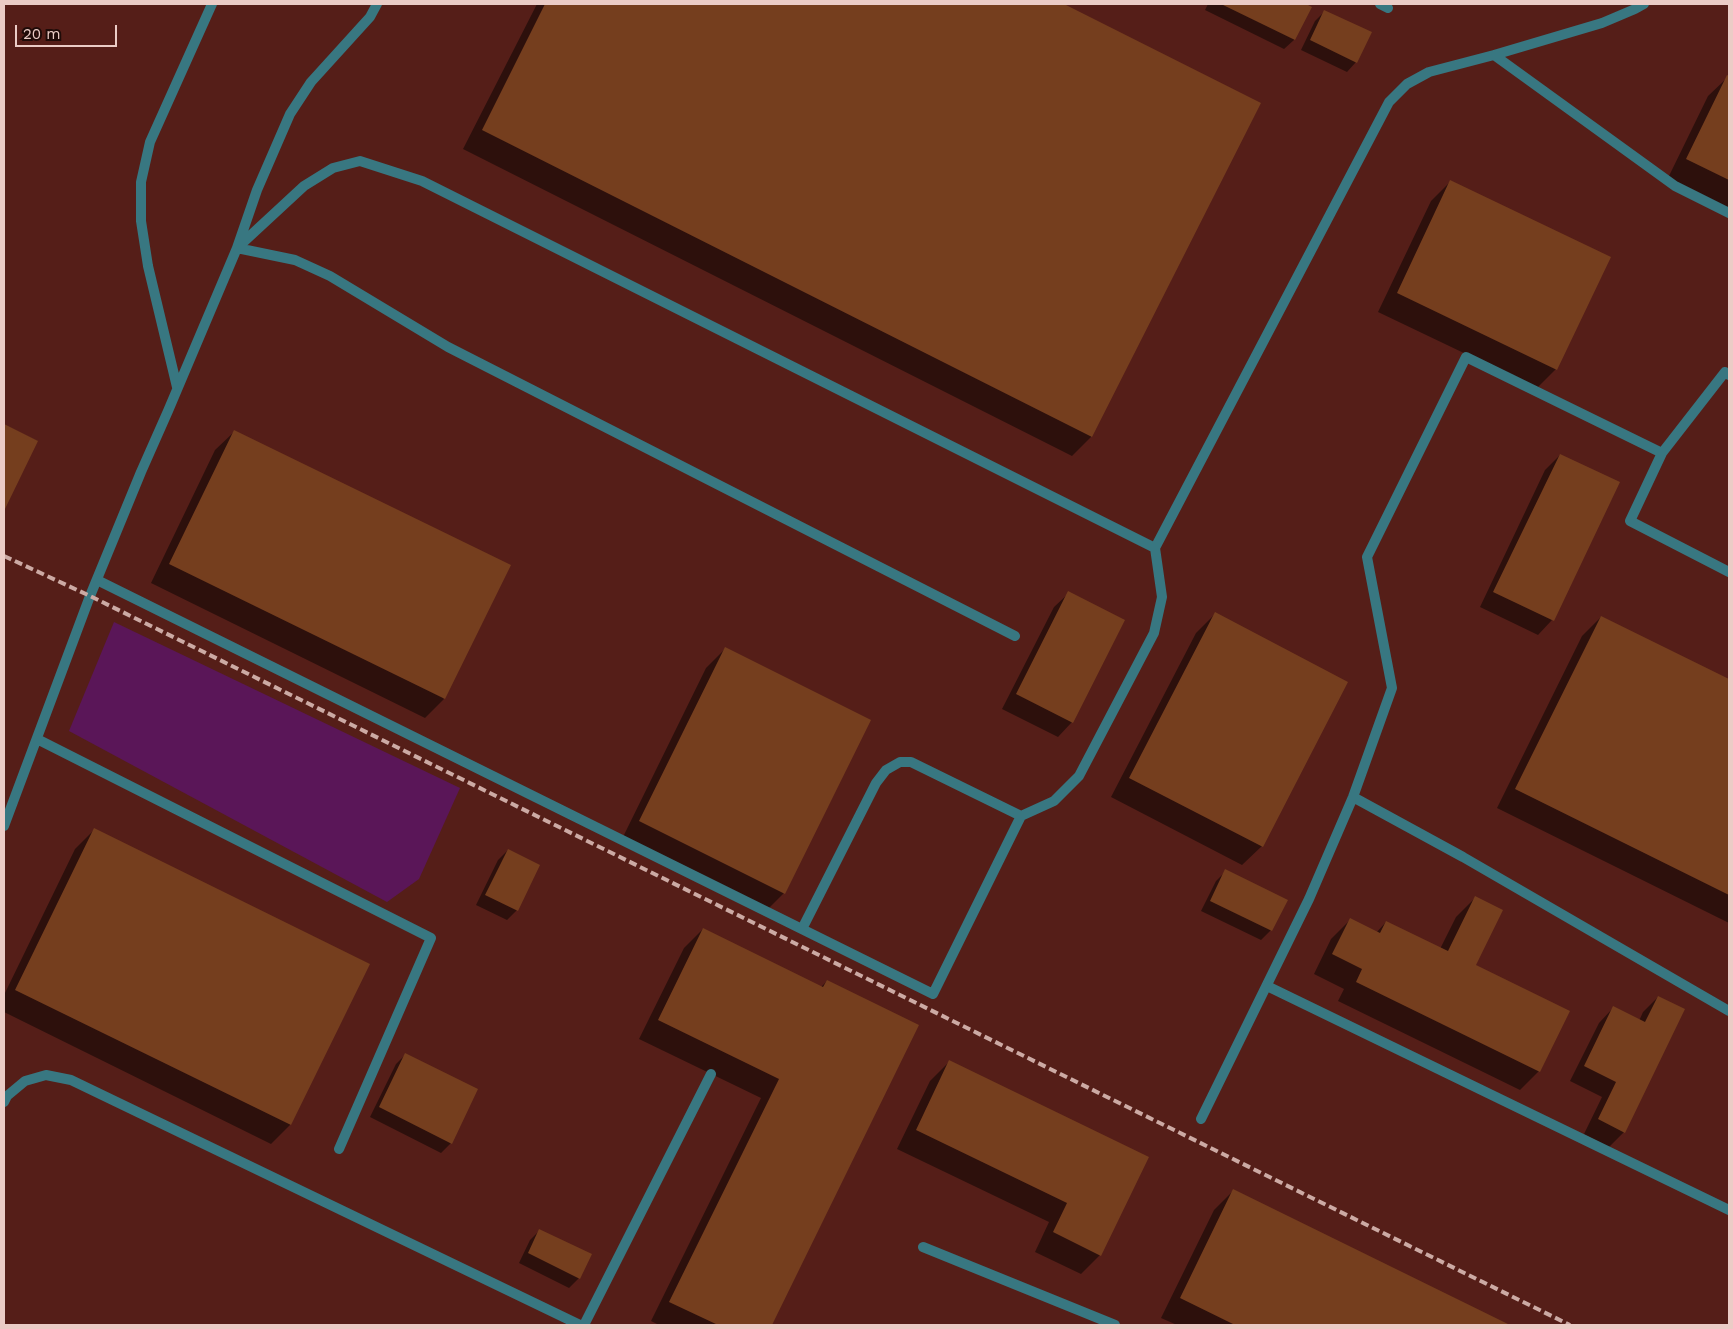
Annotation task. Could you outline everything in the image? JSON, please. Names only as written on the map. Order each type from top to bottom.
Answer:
[{"type":"lane","points":[[177,387],[148,266],[140,221],[141,182],[150,142],[212,4]]},
{"type":"lane","points":[[4,826],[97,580],[237,248],[257,190],[290,114],[311,82],[370,17],[377,4]]},
{"type":"lane","points":[[97,580],[933,994],[1021,816],[1054,801],[1079,776],[1154,633],[1162,597],[1155,548],[1389,102],[1407,84],[1429,72],[1602,23],[1644,4]]},
{"type":"lane","points":[[1494,55],[1675,186],[1729,213]]},
{"type":"lane","points":[[237,248],[304,186],[333,168],[360,160],[385,168],[422,181],[1155,548]]},
{"type":"lane","points":[[237,248],[295,260],[330,276],[448,347],[1015,636]]},
{"type":"lane","points":[[1201,1119],[1309,899],[1353,797],[1392,688],[1367,557],[1466,357],[1662,453]]},
{"type":"lane","points":[[1729,375],[1724,372],[1662,453],[1630,521],[1729,572]]},
{"type":"lane","points":[[37,739],[431,938],[339,1149]]},
{"type":"lane","points":[[802,929],[876,783],[886,770],[900,762],[911,762],[1021,816]]},
{"type":"lane","points":[[1353,797],[1464,857],[1729,1011]]},
{"type":"lane","points":[[1267,986],[1729,1210]]},
{"type":"lane","points":[[584,1325],[711,1074]]},
{"type":"lane","points":[[4,1102],[7,1096],[25,1081],[46,1075],[71,1080],[580,1325]]},
{"type":"lane","points":[[923,1247],[1115,1325]]},
{"type":"shaded area","points":[[4,4],[1729,4],[1729,1325],[4,1325]]},
{"type":"shaded area","points":[[114,622],[460,788],[419,879],[387,902],[69,731]]},
{"type":"building","points":[[545,4],[1064,4],[1261,103],[1092,437],[482,130]]},
{"type":"building","points":[[1221,4],[1306,4],[1312,7],[1295,40]]},
{"type":"building","points":[[1324,10],[1372,32],[1357,63],[1310,40]]},
{"type":"building","points":[[1727,75],[1729,76],[1729,180],[1686,159]]},
{"type":"building","points":[[1450,180],[1611,257],[1557,370],[1397,293]]},
{"type":"building","points":[[4,424],[38,441],[4,511]]},
{"type":"building","points":[[234,430],[511,565],[445,699],[169,564]]},
{"type":"building","points":[[1560,454],[1620,482],[1554,621],[1493,592]]},
{"type":"building","points":[[1068,591],[1125,620],[1073,723],[1016,694]]},
{"type":"building","points":[[1215,612],[1348,682],[1263,847],[1129,778]]},
{"type":"building","points":[[1601,616],[1729,679],[1729,895],[1515,789]]},
{"type":"building","points":[[725,647],[871,720],[785,894],[639,821]]},
{"type":"building","points":[[94,828],[370,964],[291,1125],[15,990]]},
{"type":"building","points":[[508,849],[540,865],[518,911],[485,895]]},
{"type":"building","points":[[1225,869],[1288,900],[1272,931],[1210,901]]},
{"type":"building","points":[[1475,896],[1503,910],[1476,965],[1570,1011],[1540,1072],[1356,982],[1362,969],[1332,954],[1350,918],[1380,933],[1386,921],[1448,951]]},
{"type":"building","points":[[703,928],[823,987],[827,980],[919,1025],[772,1325],[718,1325],[669,1302],[779,1079],[658,1020]]},
{"type":"building","points":[[1658,996],[1685,1009],[1625,1133],[1598,1119],[1616,1082],[1584,1066],[1613,1006],[1645,1022]]},
{"type":"building","points":[[405,1053],[478,1089],[452,1144],[379,1107]]},
{"type":"building","points":[[949,1060],[1149,1157],[1101,1256],[1053,1232],[1067,1203],[916,1130]]},
{"type":"building","points":[[1233,1189],[1510,1325],[1235,1325],[1180,1298]]},
{"type":"building","points":[[539,1229],[592,1254],[580,1279],[528,1253]]},
{"type":"railway","points":[[4,556],[90,596],[1570,1325]]}]
